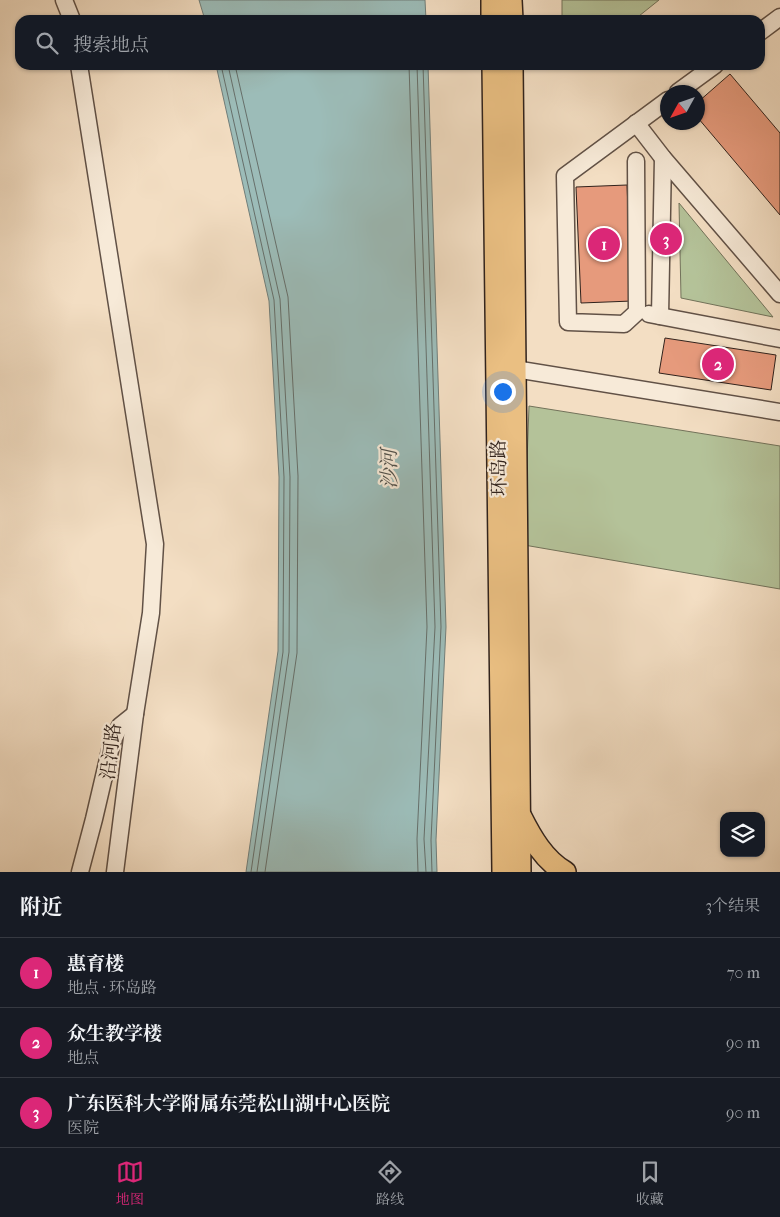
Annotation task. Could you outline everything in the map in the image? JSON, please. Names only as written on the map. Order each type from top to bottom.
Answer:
[{"type":"main road","points":[[492,0],[492,15]]},
{"type":"main road","points":[[512,0],[512,15]]},
{"type":"main road","name":"环岛路","points":[[493,70],[506,368],[520,815],[520,872]]},
{"type":"main road","name":"环岛路","points":[[503,872],[506,368],[512,70]]},
{"type":"main road","points":[[520,815],[533,840],[557,867],[565,872]]},
{"type":"street","points":[[64,0],[70,15]]},
{"type":"street","points":[[765,28],[780,17]]},
{"type":"street","points":[[80,70],[155,544],[151,612],[135,714]]},
{"type":"street","points":[[688,85],[708,70]]},
{"type":"street","points":[[636,161],[637,312],[624,324],[568,322],[565,176],[660,106]]},
{"type":"street","points":[[636,123],[663,158],[780,294]]},
{"type":"street","points":[[660,316],[663,158]]},
{"type":"street","points":[[637,312],[780,339]]},
{"type":"street","points":[[506,368],[780,412]]},
{"type":"street","name":"沿河路","points":[[80,872],[112,742],[120,726],[135,714]]},
{"type":"street","name":"沿河路","points":[[115,872],[135,714]]},
{"type":"green space","points":[[562,0],[659,0],[640,15],[562,15]]},
{"type":"green space","points":[[679,203],[773,317],[681,298]]},
{"type":"green space","points":[[529,406],[780,446],[780,589],[524,545]]},
{"type":"water","points":[[199,0],[425,0],[426,15],[204,15]]},
{"type":"water","name":"沙河","points":[[217,70],[428,70],[446,627],[436,840],[437,872],[246,872],[278,651],[279,477],[269,301]]},
{"type":"building","points":[[730,74],[780,133],[780,215],[705,126],[705,96]]},
{"type":"building","points":[[627,185],[632,301],[581,303],[576,187]]},
{"type":"building","points":[[665,338],[776,355],[771,390],[659,373]]},
{"type":"place","name":"广东医科大学附属东莞松山湖中心医院","points":[[666,239]]},
{"type":"place","name":"惠育楼","points":[[604,244]]},
{"type":"place","name":"众生教学楼","points":[[718,364]]}]
